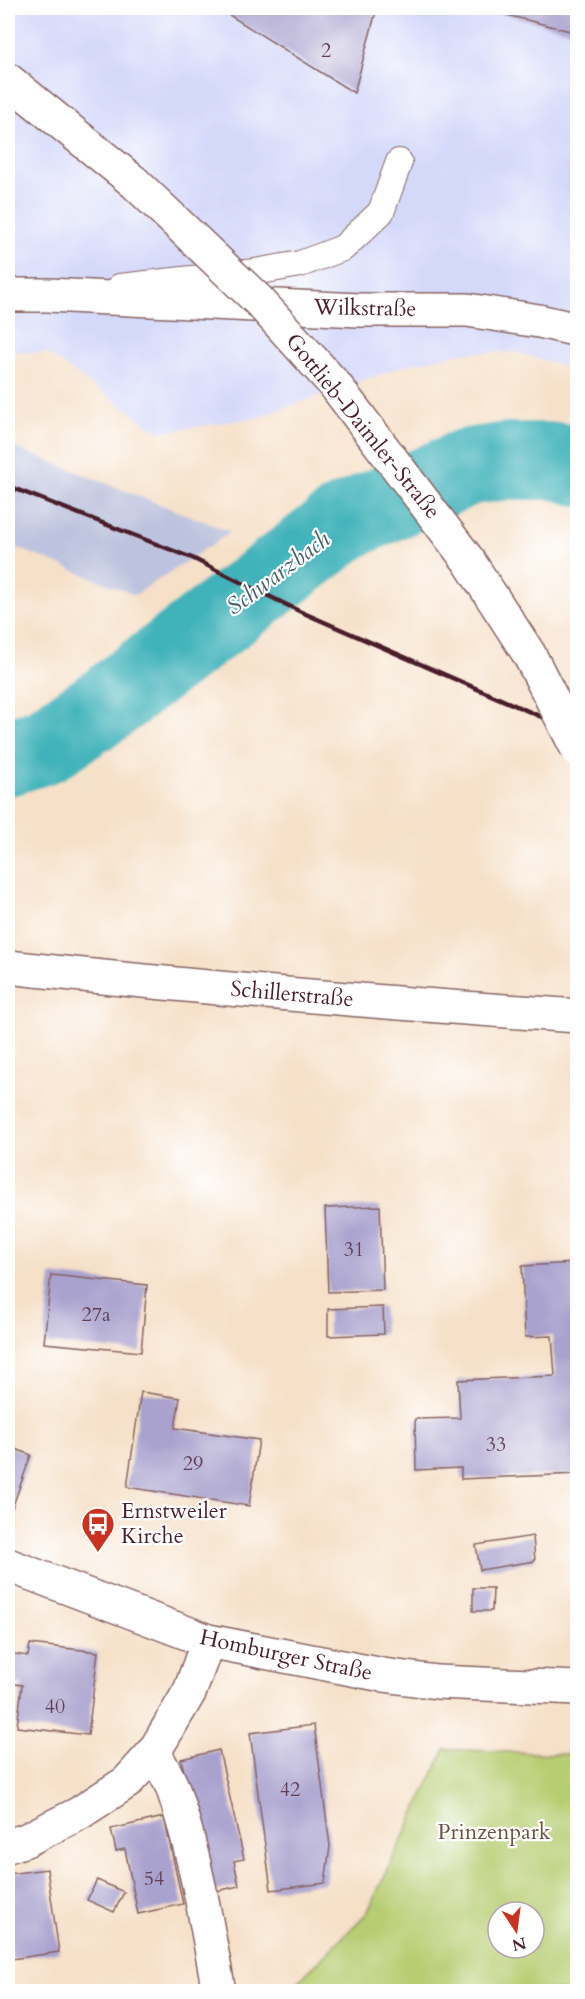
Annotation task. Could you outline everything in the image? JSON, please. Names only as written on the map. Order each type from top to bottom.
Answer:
[{"type":"street","name":"Gottlieb-Daimler-Straße","points":[[8,80],[134,182],[259,301],[342,394],[474,570],[529,654],[578,750]]},
{"type":"street","name":"Wilkstraße","points":[[8,295],[359,310],[467,310],[539,321],[578,330]]},
{"type":"street","name":"Schillerstraße","points":[[8,967],[400,1004],[578,1016]]},
{"type":"street","name":"Homburger Straße","points":[[8,1565],[208,1641],[383,1675],[437,1682],[578,1688]]},
{"type":"street","points":[[8,1846],[26,1840],[78,1814],[126,1782],[154,1752],[190,1691],[208,1641]]},
{"type":"street","points":[[154,1752],[172,1787],[185,1830],[204,1911],[219,1992]]},
{"type":"lane","points":[[48,295],[255,272],[300,264],[343,248],[381,212],[399,162]]},
{"type":"shaded area","points":[[8,8],[577,8],[577,370],[516,352],[463,353],[407,365],[256,418],[159,432],[47,353],[8,351]]},
{"type":"shaded area","points":[[8,445],[231,532],[135,595],[8,544]]},
{"type":"green space","name":"Prinzenpark","points":[[445,1749],[577,1755],[577,1991],[289,1991],[367,1913]]},
{"type":"building","points":[[218,8],[377,8],[354,93]]},
{"type":"building","points":[[479,8],[578,8],[578,33]]},
{"type":"building","points":[[380,1206],[383,1290],[328,1292],[325,1208]]},
{"type":"building","points":[[575,1263],[578,1330],[578,1474],[461,1479],[461,1468],[416,1470],[415,1419],[460,1418],[458,1380],[555,1376],[552,1336],[525,1337],[522,1266]]},
{"type":"building","points":[[51,1275],[147,1285],[141,1352],[44,1343]]},
{"type":"building","points":[[383,1307],[384,1334],[328,1336],[328,1309]]},
{"type":"building","points":[[141,1392],[180,1398],[175,1428],[259,1440],[249,1506],[127,1487]]},
{"type":"building","points":[[8,1446],[31,1455],[10,1514],[8,1513]]},
{"type":"building","points":[[533,1536],[535,1561],[480,1570],[476,1545]]},
{"type":"building","points":[[473,1588],[493,1588],[492,1611],[473,1611]]},
{"type":"building","points":[[30,1644],[98,1652],[88,1735],[17,1727],[22,1685],[8,1683],[8,1653],[28,1656]]},
{"type":"building","points":[[314,1725],[330,1846],[325,1883],[271,1890],[250,1733]]},
{"type":"building","points":[[219,1750],[244,1859],[234,1861],[239,1886],[212,1892],[181,1759]]},
{"type":"building","points":[[164,1817],[183,1904],[138,1914],[125,1849],[116,1851],[111,1829]]},
{"type":"building","points":[[47,1869],[59,1952],[12,1959],[8,1934],[8,1874]]},
{"type":"building","points":[[97,1880],[124,1892],[114,1912],[87,1900]]},
{"type":"waterway","name":"Schwarzbach","points":[[8,757],[45,745],[103,707],[344,523],[467,467],[508,461],[557,461],[578,467]]},
{"type":"railway","points":[[8,486],[192,558],[299,611],[578,733]]},
{"type":"place","name":"Ernstweiler Kirche","points":[[98,1553]]}]
